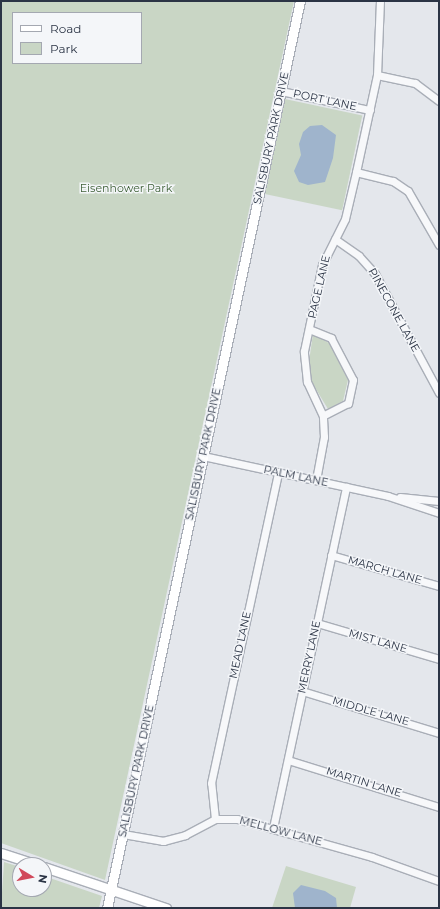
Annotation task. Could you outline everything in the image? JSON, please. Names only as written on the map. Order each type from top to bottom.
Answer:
[{"type":"main road","name":"SALISBURY PARK DRIVE","points":[[107,908],[300,1]]},
{"type":"main road","points":[[1,853],[13,857]]},
{"type":"main road","points":[[52,870],[166,908]]},
{"type":"street","name":"PAGE LANE","points":[[316,480],[324,438],[323,416],[303,367],[322,265],[346,219],[378,74],[380,1]]},
{"type":"street","points":[[378,74],[415,83],[439,101]]},
{"type":"street","name":"PORT LANE","points":[[281,91],[370,110]]},
{"type":"street","points":[[356,172],[393,181],[408,190],[439,245]]},
{"type":"street","name":"PINECONE LANE","points":[[335,239],[359,256],[375,274],[439,393]]},
{"type":"street","points":[[309,329],[331,338],[353,380],[348,403],[323,416]]},
{"type":"street","name":"PALM LANE","points":[[203,456],[388,496],[439,513]]},
{"type":"street","name":"MEAD LANE","points":[[216,819],[211,783],[278,472]]},
{"type":"street","name":"MERRY LANE","points":[[273,828],[346,487]]},
{"type":"street","name":"PALM LANE","points":[[388,496],[439,501]]},
{"type":"street","name":"MARCH LANE","points":[[331,555],[439,586]]},
{"type":"street","name":"MIST LANE","points":[[317,623],[439,659]]},
{"type":"street","name":"MIDDLE LANE","points":[[302,691],[439,733]]},
{"type":"street","name":"MARTIN LANE","points":[[288,760],[439,807]]},
{"type":"street","name":"MELLOW LANE","points":[[122,834],[170,840],[216,819],[237,819],[273,828],[439,881]]},
{"type":"green space","name":"Eisenhower Park","points":[[1,1],[294,1],[105,880],[52,861],[52,857],[40,857],[1,843]]},
{"type":"green space","points":[[285,99],[362,115],[342,210],[265,194]]},
{"type":"green space","points":[[313,334],[329,343],[348,380],[343,401],[328,409],[311,381],[308,368]]},
{"type":"green space","points":[[4,862],[12,864],[12,897],[52,897],[52,879],[102,896],[99,908],[1,908]]},
{"type":"green space","points":[[286,866],[356,887],[350,908],[272,908]]},
{"type":"water","points":[[322,125],[336,135],[333,158],[325,182],[308,185],[299,182],[294,171],[301,155],[299,144],[303,132],[310,126]]},
{"type":"water","points":[[301,885],[325,891],[336,898],[337,908],[295,908],[293,893]]}]
